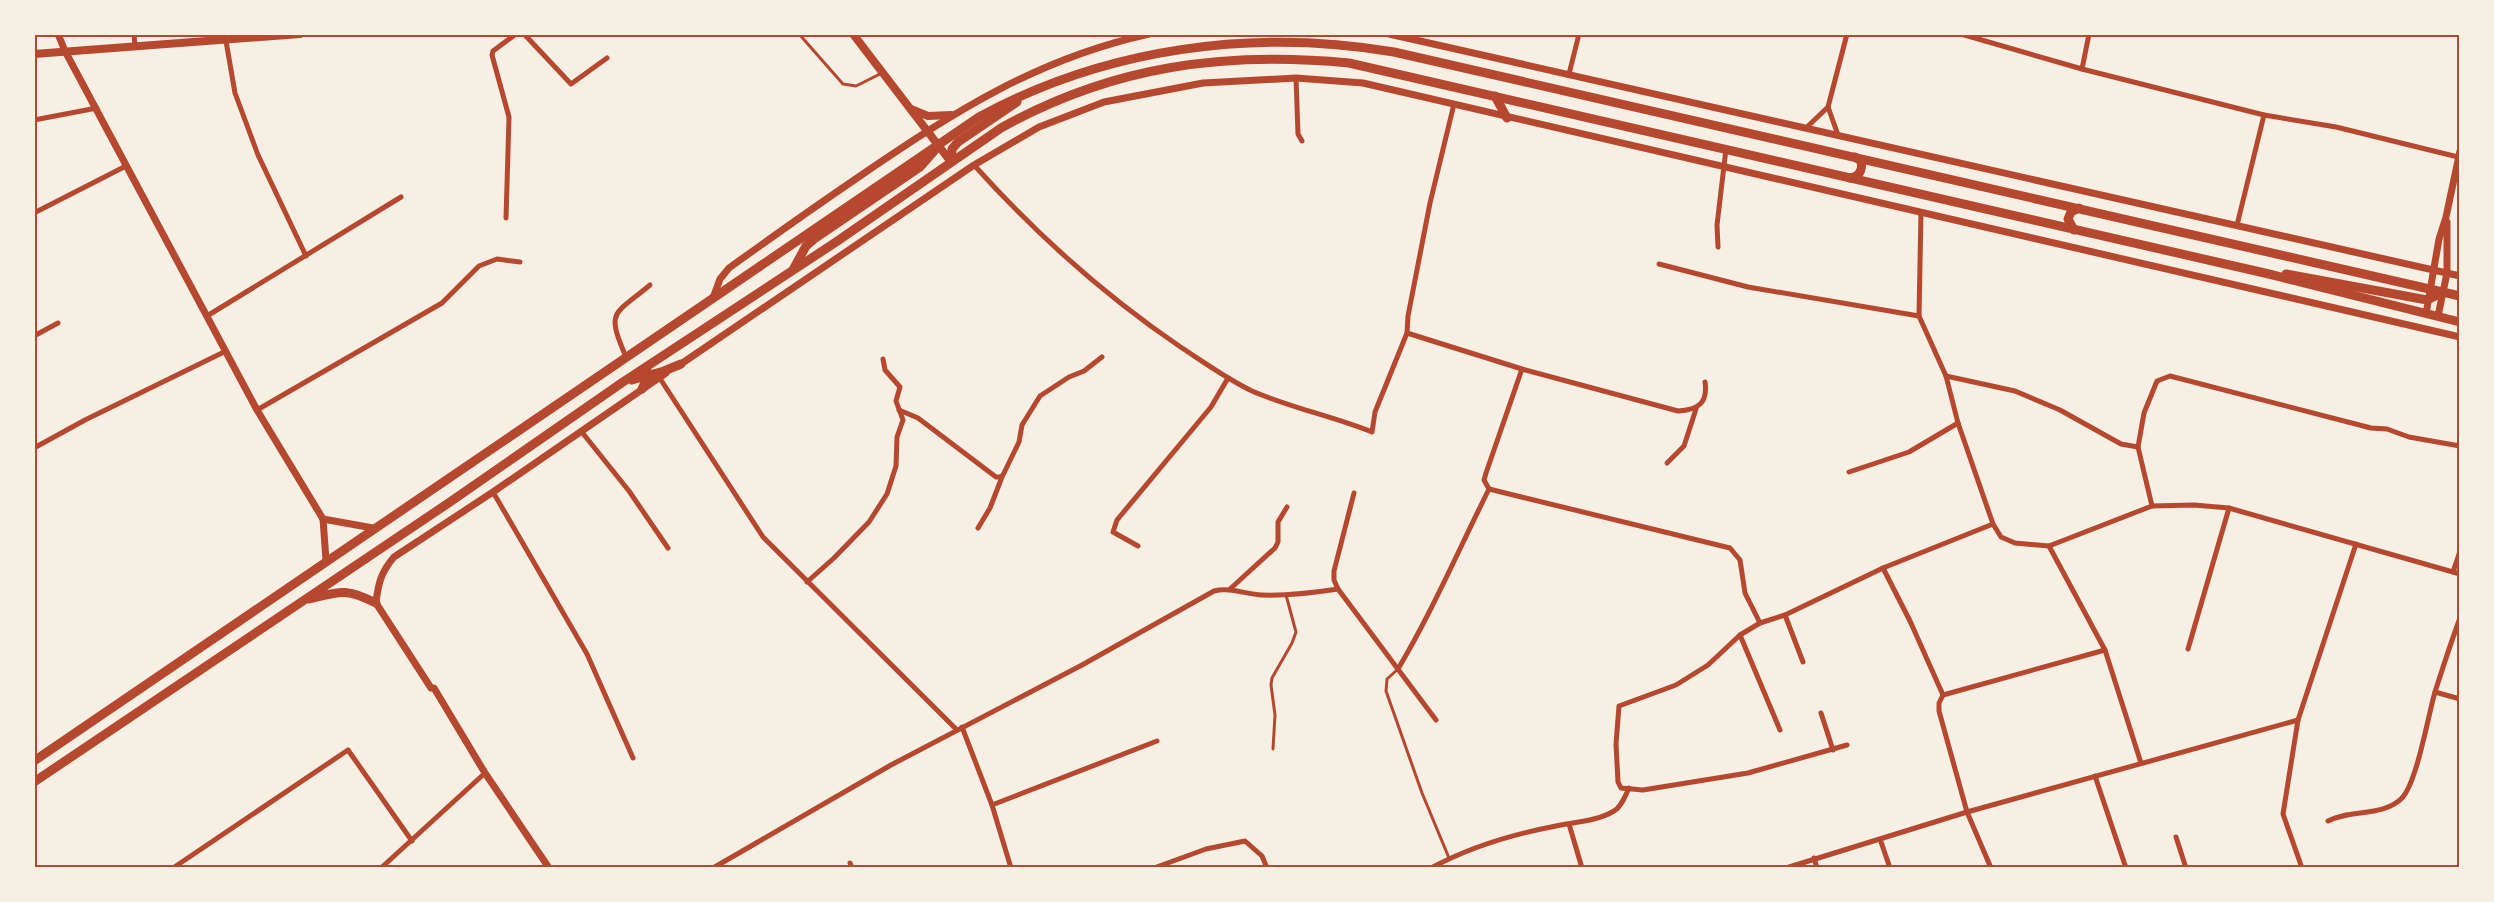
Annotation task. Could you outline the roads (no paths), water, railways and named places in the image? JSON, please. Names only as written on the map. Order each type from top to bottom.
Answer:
[{"type":"highway","points":[[34,761],[979,117],[1031,92],[1084,72],[1142,57],[1231,43],[1283,38],[1394,52],[2460,296]]},
{"type":"highway","points":[[34,782],[1001,128],[1055,101],[1110,80],[1195,62],[1260,58],[1349,63],[2269,274],[2460,322]]},
{"type":"highway","points":[[951,162],[952,150],[957,142],[1031,92]]},
{"type":"highway","points":[[1495,96],[1507,118]]},
{"type":"highway","points":[[793,270],[806,246],[814,238],[920,167],[938,145]]},
{"type":"highway","points":[[1850,178],[1858,176],[1862,169],[1861,161],[1855,156]]},
{"type":"highway","points":[[2074,230],[2068,219],[2071,212],[2079,208]]},
{"type":"highway","points":[[2269,274],[2290,274],[2427,300],[2444,292]]},
{"type":"highway","points":[[642,389],[655,360]]},
{"type":"highway","points":[[623,382],[681,364]]},
{"type":"highway","points":[[301,600],[344,591],[354,592],[376,603]]},
{"type":"main road","points":[[34,54],[300,34]]},
{"type":"main road","points":[[853,34],[951,162]]},
{"type":"main road","points":[[911,109],[928,116],[951,115]]},
{"type":"street","points":[[58,34],[257,410],[323,519],[326,560]]},
{"type":"street","points":[[135,34],[135,47]]},
{"type":"street","points":[[506,218],[508,117],[492,55],[493,51],[516,34]]},
{"type":"street","points":[[524,34],[571,84],[607,58]]},
{"type":"street","points":[[713,299],[720,279],[729,268],[926,130],[988,93],[1048,65],[1111,43],[1149,34]]},
{"type":"street","points":[[1389,34],[2460,276]]},
{"type":"street","points":[[1569,74],[1579,34]]},
{"type":"street","points":[[1806,128],[1828,107],[1847,34]]},
{"type":"street","points":[[1961,34],[2082,69],[2264,115],[2336,127],[2459,154],[2432,271],[2426,314]]},
{"type":"street","points":[[2082,69],[2088,34]]},
{"type":"street","points":[[226,41],[235,93],[258,156],[306,256]]},
{"type":"street","points":[[1296,78],[1298,134],[1302,141]]},
{"type":"street","points":[[549,867],[485,773],[434,688],[431,688],[376,603],[379,580],[383,570],[394,557],[494,492],[659,377],[974,165],[1039,127],[1104,102],[1203,83],[1296,78],[1362,83],[2460,337]]},
{"type":"street","points":[[974,165],[1006,201],[1121,306],[1228,378],[1301,411],[1345,422],[1372,432],[1375,412],[1407,333],[1408,316],[1430,203],[1454,104]]},
{"type":"street","points":[[1828,107],[1838,135]]},
{"type":"street","points":[[34,120],[97,108]]},
{"type":"street","points":[[2237,225],[2264,115]]},
{"type":"street","points":[[1718,247],[1717,225],[1726,149]]},
{"type":"street","points":[[34,213],[126,166]]},
{"type":"street","points":[[207,316],[401,197]]},
{"type":"street","points":[[1921,212],[1919,316],[1946,376],[1958,423],[1993,525],[2001,537],[2014,543],[2049,546],[2152,506],[2194,505],[2229,508],[2460,574]]},
{"type":"street","points":[[2438,316],[2446,273],[2446,217]]},
{"type":"street","points":[[257,410],[442,303],[479,266],[497,259],[520,262]]},
{"type":"street","points":[[1659,264],[1748,287],[1919,316]]},
{"type":"street","points":[[626,357],[614,329],[614,319],[617,313],[650,285]]},
{"type":"street","points":[[34,336],[58,323]]},
{"type":"street","points":[[1407,333],[1522,369],[1602,388],[1670,409],[1696,409]]},
{"type":"street","points":[[34,448],[85,420],[226,351]]},
{"type":"street","points":[[978,528],[990,508],[1018,442],[1022,425],[1040,396],[1070,376],[1084,371],[1102,357]]},
{"type":"street","points":[[807,582],[869,522],[887,494],[896,466],[897,437],[903,420],[896,401],[900,387],[886,371],[883,359]]},
{"type":"street","points":[[1522,369],[1484,480],[1489,489],[1730,548],[1740,560],[1745,594],[1760,623]]},
{"type":"street","points":[[1946,376],[2015,391],[2060,410],[2121,444],[2138,447]]},
{"type":"street","points":[[2152,506],[2138,447],[2144,413],[2157,381],[2170,376],[2371,428],[2460,446]]},
{"type":"street","points":[[659,377],[763,537],[959,728],[992,806],[1011,867]]},
{"type":"street","points":[[1138,546],[1113,532],[1117,520],[1211,407],[1228,378]]},
{"type":"street","points":[[1667,463],[1684,446],[1696,409],[1702,404],[1704,398],[1705,382]]},
{"type":"street","points":[[899,410],[918,418],[996,477],[1003,475]]},
{"type":"street","points":[[1849,472],[1910,452],[1958,423]]},
{"type":"street","points":[[581,431],[629,491],[668,548]]},
{"type":"street","points":[[1398,669],[1446,582],[1489,489]]},
{"type":"street","points":[[494,492],[587,654],[633,758]]},
{"type":"street","points":[[1354,493],[1334,571],[1334,580],[1338,590],[1436,720]]},
{"type":"street","points":[[1230,589],[1275,548],[1278,542],[1278,522],[1287,507]]},
{"type":"street","points":[[2188,649],[2229,508]]},
{"type":"street","points":[[323,519],[373,528]]},
{"type":"street","points":[[1847,745],[1748,773],[1643,790],[1621,788],[1616,772],[1619,706],[1676,685],[1708,665],[1740,635],[1760,623],[1785,615],[1882,568],[1993,525]]},
{"type":"street","points":[[2302,867],[2283,814],[2298,720],[2355,544]]},
{"type":"street","points":[[2049,546],[2105,650],[2141,763]]},
{"type":"street","points":[[2452,572],[2460,551]]},
{"type":"street","points":[[1882,568],[1910,621],[1943,695]]},
{"type":"street","points":[[713,867],[959,728],[1082,665],[1208,594],[1230,589],[1258,595],[1286,596],[1338,590]]},
{"type":"street","points":[[1785,615],[1803,662]]},
{"type":"street","points":[[2328,821],[2342,814],[2377,809],[2402,798],[2411,780],[2435,692],[2460,618]]},
{"type":"street","points":[[1740,635],[1780,730]]},
{"type":"street","points":[[1991,867],[1967,812],[1939,711],[1939,703],[1943,695],[2105,650]]},
{"type":"street","points":[[2435,692],[2460,699]]},
{"type":"street","points":[[1821,713],[1833,750]]},
{"type":"street","points":[[1786,867],[1967,812],[2298,720]]},
{"type":"street","points":[[992,806],[1157,741]]},
{"type":"street","points":[[173,867],[348,750],[412,841]]},
{"type":"street","points":[[381,867],[485,773]]},
{"type":"street","points":[[2095,776],[2126,867]]},
{"type":"street","points":[[1431,867],[1479,846],[1550,827],[1599,818],[1615,811],[1629,788]]},
{"type":"street","points":[[1569,824],[1582,867]]},
{"type":"street","points":[[2176,837],[2186,867]]},
{"type":"street","points":[[1880,839],[1890,867]]},
{"type":"street","points":[[1154,867],[1206,849],[1245,841],[1262,856],[1267,867]]},
{"type":"street","points":[[1814,858],[1817,867]]},
{"type":"lane","points":[[799,34],[843,84],[856,86],[883,72]]},
{"type":"lane","points":[[1273,749],[1275,715],[1270,686],[1296,632],[1286,596]]},
{"type":"lane","points":[[1398,669],[1387,679],[1386,691],[1422,793],[1449,858]]}]
